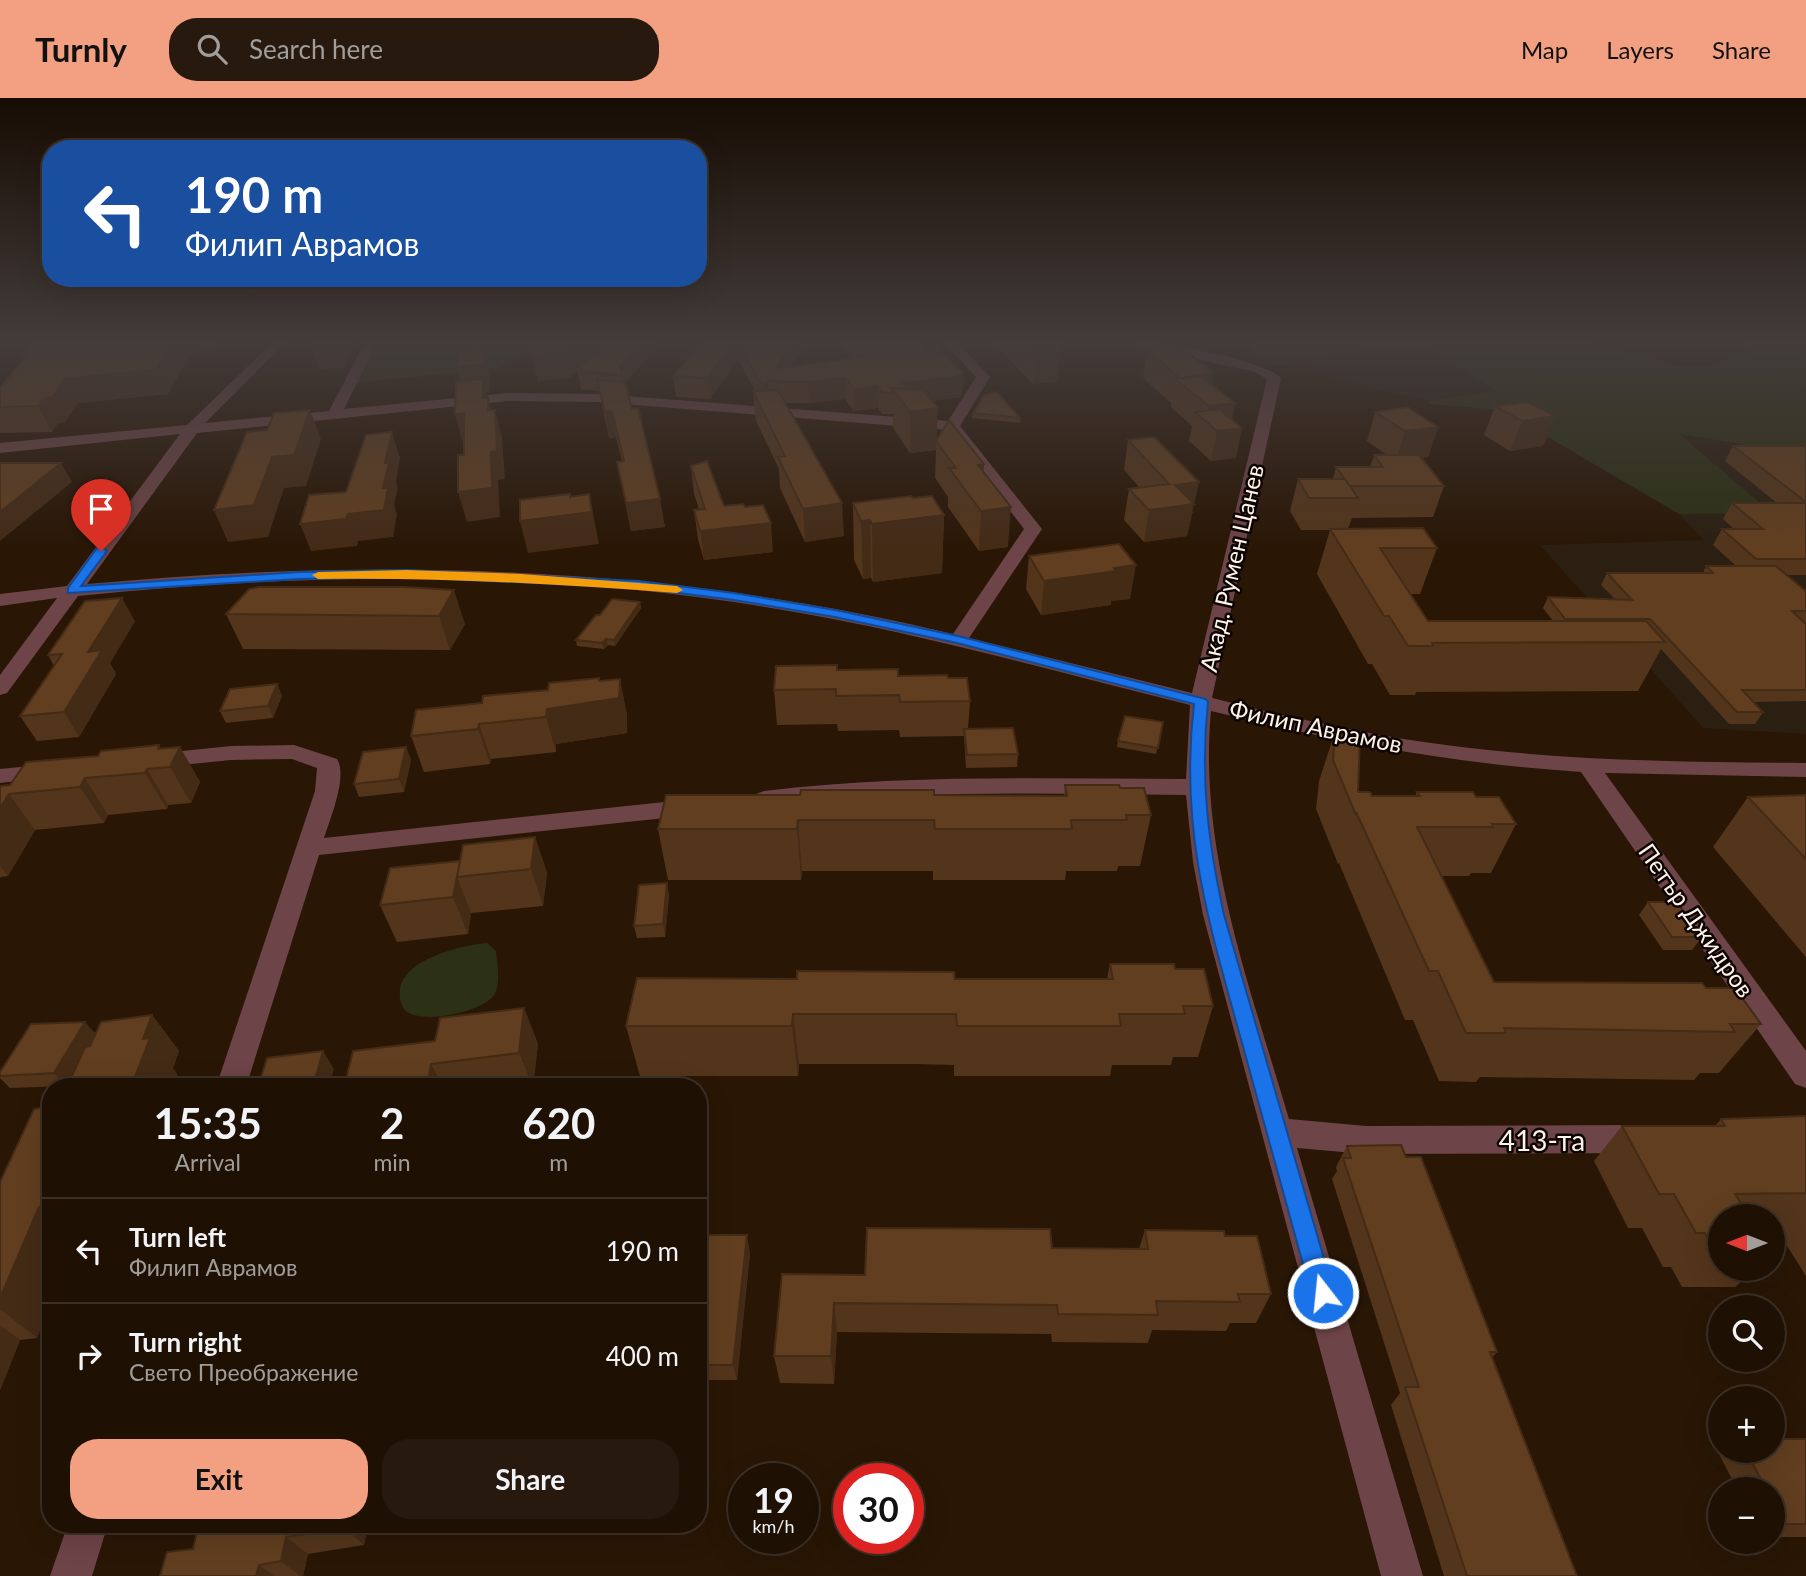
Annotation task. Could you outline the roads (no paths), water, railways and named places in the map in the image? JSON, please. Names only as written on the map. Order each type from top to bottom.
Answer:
[{"type":"street","points":[[0,690],[194,426],[210,411]]},
{"type":"street","points":[[0,447],[357,411]]},
{"type":"street","points":[[784,411],[952,426],[1033,529],[958,640]]},
{"type":"street","points":[[952,426],[961,411]]},
{"type":"street","name":"Акад. Румен Цанев","points":[[1267,411],[1201,702],[1196,752],[1200,834],[1216,915],[1402,1576]]},
{"type":"street","name":"Филип Аврамов","points":[[0,600],[72,591],[299,576],[407,574],[639,585],[734,596],[835,614],[958,640],[1201,702],[1404,746],[1588,766],[1806,770]]},
{"type":"street","points":[[122,764],[231,753],[294,752],[329,764],[327,791],[234,1078]]},
{"type":"street","name":"Петър Джидров","points":[[1588,766],[1806,1074]]},
{"type":"street","points":[[0,776],[68,769]]},
{"type":"street","points":[[742,802],[837,790],[962,786],[1197,787]]},
{"type":"street","points":[[308,848],[715,804]]},
{"type":"street","name":"413-та","points":[[1277,1132],[1366,1140],[1669,1139]]},
{"type":"street","points":[[71,1576],[85,1533]]}]
